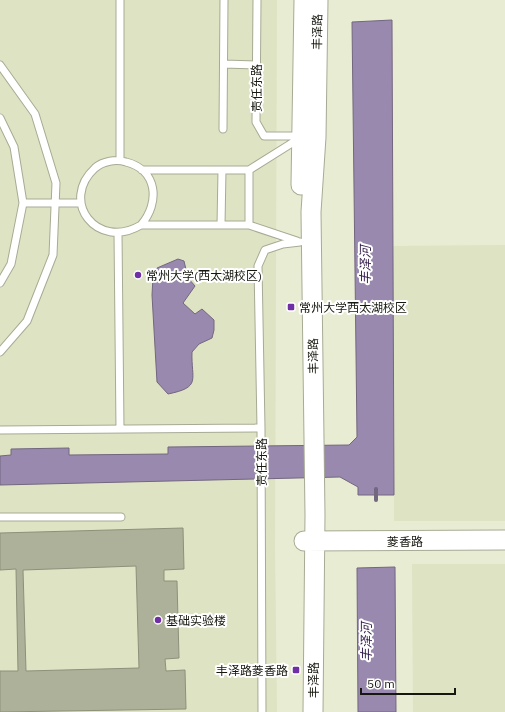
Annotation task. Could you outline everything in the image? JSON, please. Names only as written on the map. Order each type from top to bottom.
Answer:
[{"type":"street","name":"丰泽路","points":[[304,0],[300,242],[313,712]]},
{"type":"street","name":"丰泽路","points":[[303,712],[309,541],[311,212],[316,137],[318,0]]},
{"type":"street","name":"菱香路","points":[[309,541],[505,540]]},
{"type":"lane","points":[[120,0],[120,160]]},
{"type":"lane","points":[[223,129],[224,0]]},
{"type":"lane","name":"责任东路","points":[[257,0],[256,122],[264,136],[302,136]]},
{"type":"lane","points":[[224,64],[256,65]]},
{"type":"lane","points":[[0,65],[35,114],[56,183],[53,254],[27,321],[0,352]]},
{"type":"lane","points":[[0,118],[14,147],[22,203],[11,264],[0,283]]},
{"type":"lane","points":[[142,170],[249,170],[302,136]]},
{"type":"lane","points":[[120,160],[132,163],[142,170],[150,180],[153,191],[153,204],[149,215],[141,225],[130,231],[118,233],[106,232],[87,218],[80,196],[83,184],[88,174],[97,166],[108,161],[120,160]]},
{"type":"lane","points":[[222,170],[222,225]]},
{"type":"lane","points":[[249,170],[249,225]]},
{"type":"lane","points":[[22,203],[81,203]]},
{"type":"lane","points":[[141,225],[249,225],[300,242]]},
{"type":"lane","points":[[118,233],[120,429]]},
{"type":"lane","name":"责任东路","points":[[262,712],[261,428],[258,266],[265,250],[283,244],[300,242]]},
{"type":"lane","points":[[0,430],[261,428]]},
{"type":"lane","points":[[0,517],[121,517]]},
{"type":"shaded area","name":"常州大学(西太湖校区)","points":[[0,0],[277,0],[275,549],[277,712],[0,712]]},
{"type":"shaded area","points":[[505,245],[505,521],[394,521],[393,246]]},
{"type":"shaded area","points":[[412,564],[505,564],[505,712],[413,712]]},
{"type":"water","points":[[392,20],[394,495],[358,495],[358,487],[340,477],[0,485],[0,456],[11,455],[11,449],[69,448],[69,455],[168,454],[168,447],[349,445],[357,437],[352,22]]},
{"type":"water","points":[[178,259],[184,261],[188,278],[195,286],[183,303],[195,314],[202,309],[214,320],[214,330],[212,338],[199,344],[192,352],[193,376],[190,385],[179,391],[168,394],[157,382],[152,295],[153,277],[157,268]]},
{"type":"water","points":[[395,567],[396,712],[358,712],[357,568]]},
{"type":"building","name":"基础实验楼","points":[[183,528],[184,569],[164,570],[164,581],[177,581],[179,658],[165,659],[166,671],[185,670],[186,709],[0,712],[0,671],[18,671],[16,569],[0,570],[0,533]],"holes":[[[136,566],[139,668],[26,671],[23,570]]]},
{"type":"waterway","name":"丰泽河","points":[[376,489],[376,500]]},
{"type":"place","name":"常州大学(西太湖校区)","points":[[138,275]]},
{"type":"place","name":"常州大学西太湖校区","points":[[291,307]]},
{"type":"place","name":"基础实验楼","points":[[158,620]]},
{"type":"place","name":"丰泽路菱香路","points":[[296,670]]}]
